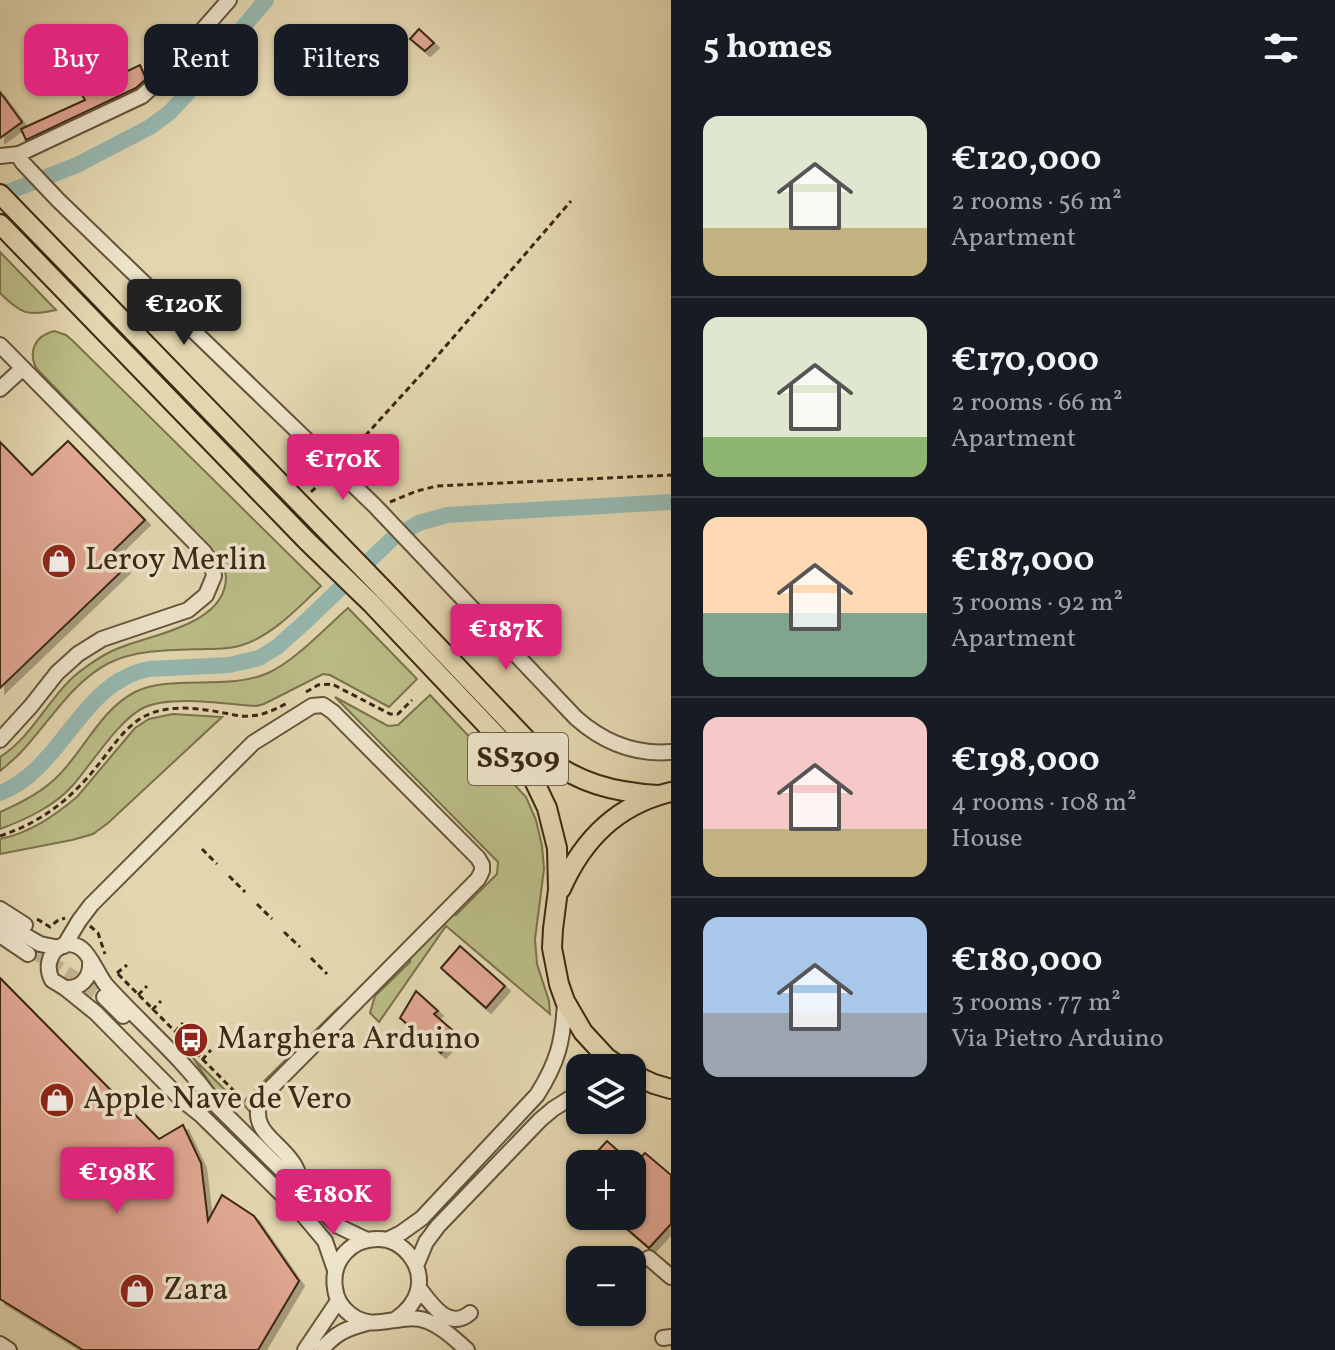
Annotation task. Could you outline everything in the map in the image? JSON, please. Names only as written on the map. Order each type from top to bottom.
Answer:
[{"type":"main road","name":"SS309","points":[[0,194],[341,545],[377,596],[529,770],[554,828],[559,869],[552,948],[556,975],[573,1017],[603,1054]]},
{"type":"main road","name":"SS309","points":[[0,224],[307,541],[377,596],[542,756],[597,786],[633,794],[664,793]]},
{"type":"main road","name":"SS309","points":[[555,911],[571,868],[591,839],[617,816],[664,793]]},
{"type":"main road","name":"SS309","points":[[646,1080],[671,1089]]},
{"type":"street","points":[[0,156],[20,159],[142,96],[229,0]]},
{"type":"street","points":[[20,159],[58,200],[336,467],[588,729],[622,748],[671,752]]},
{"type":"street","points":[[0,345],[204,552],[212,564],[214,576],[206,595],[188,610],[102,639],[78,654],[57,673],[0,740]]},
{"type":"street","points":[[0,389],[23,368]]},
{"type":"street","points":[[305,1193],[294,1164],[261,1129],[257,1109],[260,1099],[478,879],[482,871],[480,861],[358,736],[323,705],[312,706],[253,743],[91,905],[62,947],[49,959],[48,973],[52,980],[96,1013],[319,1232],[335,1270],[338,1301],[355,1318],[367,1323]]},
{"type":"street","points":[[0,909],[62,947]]},
{"type":"street","points":[[0,921],[40,944],[86,953],[101,978],[202,1084],[215,1104]]},
{"type":"street","points":[[0,932],[30,952]]},
{"type":"street","points":[[65,988],[84,982],[90,962]]},
{"type":"street","points":[[201,1115],[188,1094],[100,1001],[215,1104],[338,1226],[367,1240],[387,1240],[400,1245],[410,1255],[416,1266],[419,1288],[414,1301],[396,1319]]},
{"type":"street","points":[[387,1240],[422,1218],[537,1095],[550,1074],[560,1048],[565,1001]]},
{"type":"street","points":[[416,1266],[426,1242],[438,1226],[540,1120],[566,1101]]},
{"type":"street","points":[[335,1270],[347,1250],[367,1240]]},
{"type":"street","points":[[649,1258],[671,1277]]},
{"type":"street","points":[[419,1288],[443,1316],[453,1320],[463,1319],[470,1313]]},
{"type":"street","points":[[305,1350],[338,1301]]},
{"type":"street","points":[[321,1350],[341,1331],[367,1323],[412,1317],[426,1320],[451,1335],[467,1350]]},
{"type":"street","points":[[0,1344],[9,1350]]},
{"type":"path","points":[[300,504],[373,429],[571,201]]},
{"type":"path","points":[[376,508],[437,486],[671,475]]},
{"type":"path","points":[[318,685],[332,684],[390,714],[398,714],[412,700]]},
{"type":"path","points":[[0,836],[42,818],[66,801],[127,730],[147,715],[174,708],[245,717],[265,713]]},
{"type":"path","points":[[202,849],[217,864]]},
{"type":"path","points":[[229,876],[245,892]]},
{"type":"path","points":[[257,904],[272,919]]},
{"type":"path","points":[[50,927],[57,921],[78,922],[98,933],[109,963]]},
{"type":"path","points":[[284,932],[300,947]]},
{"type":"path","points":[[311,958],[327,974]]},
{"type":"path","points":[[127,965],[117,973],[242,1099],[236,1104]]},
{"type":"path","points":[[138,995],[147,986]]},
{"type":"path","points":[[152,1010],[161,1001]]},
{"type":"path","points":[[175,1032],[183,1023]]},
{"type":"path","points":[[202,1060],[211,1050]]},
{"type":"green space","points":[[0,252],[56,310],[25,312],[0,293]]},
{"type":"green space","points":[[54,331],[73,341],[321,586],[274,628],[242,645],[144,653],[109,663],[73,691],[23,750],[0,771],[0,757],[29,731],[74,676],[110,652],[198,619],[212,608],[222,594],[226,577],[216,555],[36,368],[33,356],[35,345],[42,336]]},
{"type":"green space","points":[[348,608],[417,679],[389,707],[323,674],[256,706],[199,701],[156,703],[126,721],[58,799],[0,829],[0,812],[51,783],[112,709],[135,692],[165,684],[235,681],[268,673],[299,652]]},
{"type":"green space","points":[[430,695],[526,797],[536,820],[544,869],[535,939],[537,964],[550,1014],[446,926],[379,1022],[370,1013],[375,996],[410,962],[410,956],[449,915],[456,915],[497,874],[498,862],[335,697],[388,726],[398,725]]},
{"type":"green space","points":[[173,714],[222,717],[93,834],[0,854],[0,839],[41,823],[77,797],[135,728],[149,719]]},
{"type":"green space","points":[[339,1007],[341,1010],[251,1113],[242,1103]]},
{"type":"green space","points":[[193,1058],[232,1097],[226,1102],[216,1092]]},
{"type":"building","points":[[419,29],[434,43],[425,51],[410,39]]},
{"type":"building","points":[[140,65],[144,81],[128,92],[128,71]]},
{"type":"building","points":[[0,92],[22,122],[0,138]]},
{"type":"building","points":[[83,96],[119,96],[26,140],[21,129],[85,100]]},
{"type":"building","name":"Leroy Merlin","points":[[68,441],[145,520],[111,553],[125,568],[0,688],[0,442],[32,475]]},
{"type":"building","points":[[460,946],[505,986],[486,1008],[441,968]]},
{"type":"building","points":[[0,978],[159,1139],[183,1125],[201,1163],[208,1221],[222,1195],[254,1216],[299,1281],[258,1350],[83,1350],[0,1299]]},
{"type":"building","points":[[416,991],[438,1011],[434,1014],[457,1034],[441,1053],[400,1018]]},
{"type":"building","points":[[607,1141],[617,1150],[599,1150]]},
{"type":"building","points":[[646,1154],[671,1175],[671,1224],[649,1248],[628,1230],[646,1230]]},
{"type":"waterway","points":[[0,195],[77,165],[150,127],[186,95],[266,0]]},
{"type":"waterway","points":[[0,793],[22,781],[40,765],[105,690],[125,677],[149,669],[229,665],[259,658],[277,647],[305,622],[394,537],[419,523],[447,515],[671,502]]},
{"type":"tunnel","points":[[31,950],[104,997]]},
{"type":"place","name":"Leroy Merlin","points":[[59,561]]},
{"type":"place","name":"Marghera Arduino","points":[[191,1040]]},
{"type":"place","name":"Apple Nave de Vero","points":[[57,1100]]},
{"type":"place","name":"Zara","points":[[137,1291]]}]
